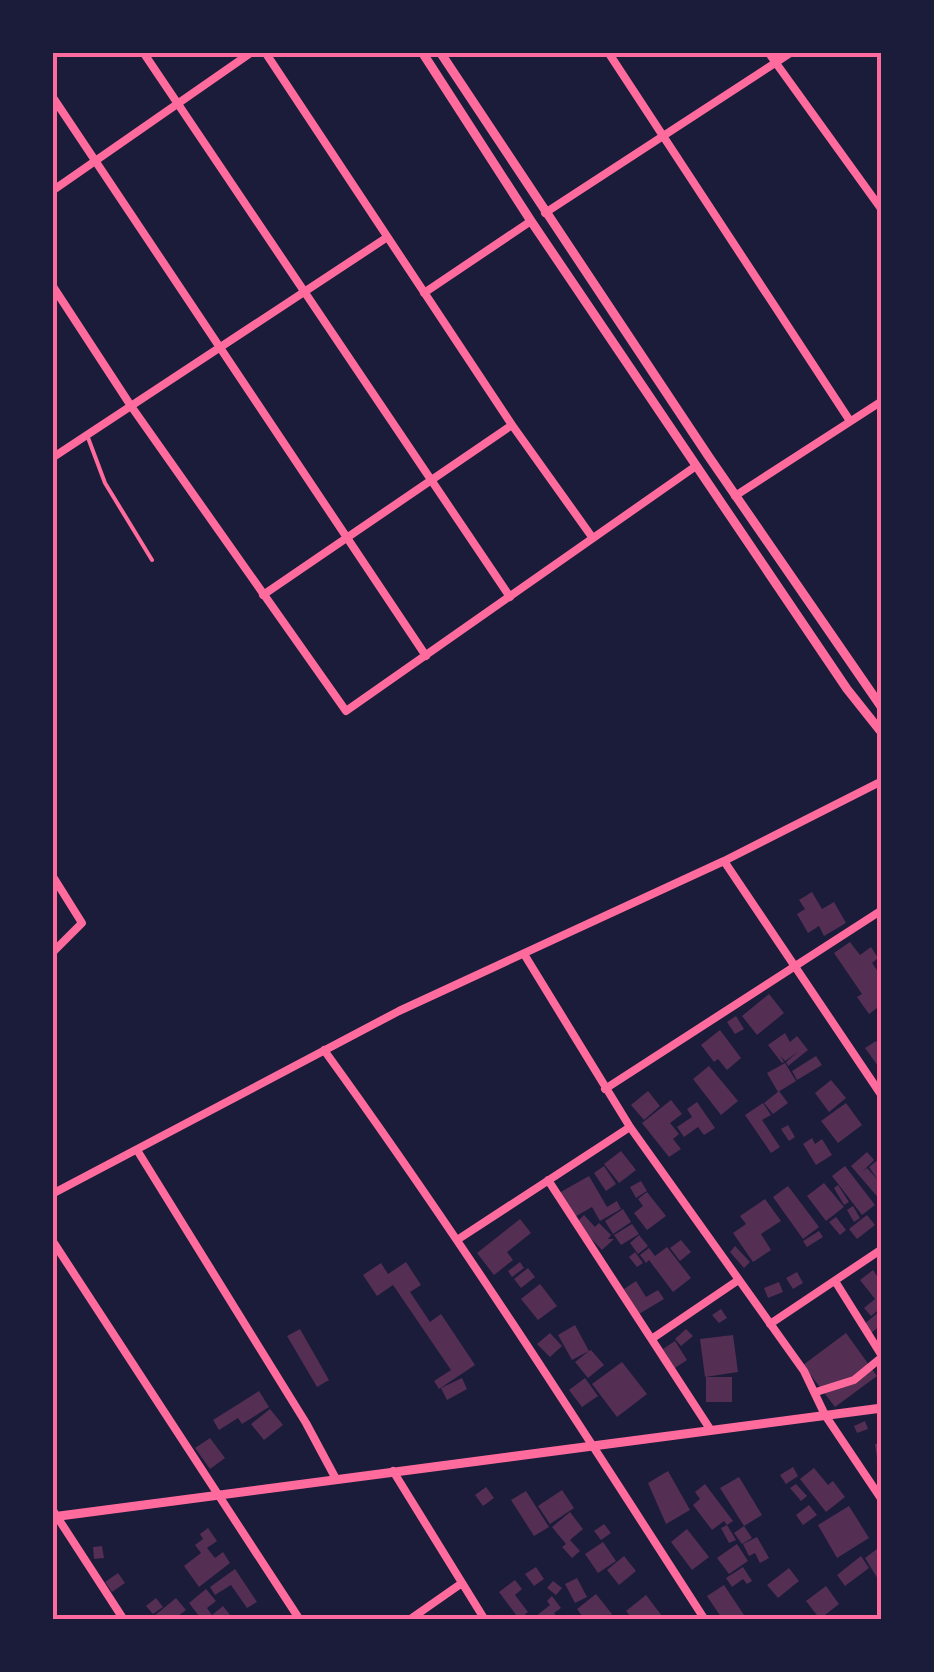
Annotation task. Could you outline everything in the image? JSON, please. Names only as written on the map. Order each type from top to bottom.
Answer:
[{"type":"street","points":[[143,52],[510,597]]},
{"type":"street","points":[[52,191],[252,52]]},
{"type":"street","points":[[265,52],[512,426],[592,537]]},
{"type":"street","points":[[422,52],[696,466],[847,689],[882,734]]},
{"type":"street","points":[[440,52],[735,496],[882,708]]},
{"type":"street","points":[[608,52],[850,422]]},
{"type":"street","points":[[768,52],[882,210]]},
{"type":"street","points":[[545,212],[792,52]]},
{"type":"street","points":[[52,96],[426,656]]},
{"type":"street","points":[[424,293],[531,221]]},
{"type":"street","points":[[52,458],[386,238]]},
{"type":"street","points":[[52,285],[131,406],[346,711],[696,466]]},
{"type":"street","points":[[735,496],[882,401]]},
{"type":"street","points":[[263,595],[512,426]]},
{"type":"street","points":[[52,1194],[399,1011],[724,861],[882,781]]},
{"type":"street","points":[[724,861],[882,1096]]},
{"type":"street","points":[[52,874],[82,923],[52,953]]},
{"type":"street","points":[[605,1089],[882,910]]},
{"type":"street","points":[[524,954],[605,1089],[816,1392],[825,1415],[882,1500]]},
{"type":"street","points":[[324,1050],[595,1446],[704,1620]]},
{"type":"street","points":[[457,1240],[630,1126]]},
{"type":"street","points":[[137,1150],[306,1423],[336,1479]]},
{"type":"street","points":[[548,1180],[710,1428]]},
{"type":"street","points":[[52,1240],[300,1620]]},
{"type":"street","points":[[770,1324],[882,1249]]},
{"type":"street","points":[[653,1338],[737,1281]]},
{"type":"street","points":[[816,1392],[854,1380],[882,1357],[836,1281]]},
{"type":"street","points":[[124,1620],[54,1514],[882,1408]]},
{"type":"street","points":[[394,1471],[486,1620]]},
{"type":"street","points":[[408,1620],[462,1583]]},
{"type":"lane","points":[[87,435],[105,483],[152,560]]},
{"type":"building","points":[[812,892],[822,909],[834,902],[846,923],[824,936],[819,926],[808,933],[797,914],[805,909],[799,900]]},
{"type":"building","points":[[850,942],[860,955],[871,947],[878,958],[872,963],[881,976],[881,1005],[869,1014],[857,997],[862,994],[834,953]]},
{"type":"building","points":[[769,994],[784,1013],[757,1035],[742,1016]]},
{"type":"building","points":[[736,1016],[744,1029],[735,1034],[727,1022]]},
{"type":"building","points":[[720,1030],[741,1058],[727,1070],[718,1059],[714,1062],[701,1045]]},
{"type":"building","points":[[785,1033],[790,1042],[797,1036],[808,1050],[788,1066],[786,1062],[799,1051],[785,1061],[780,1055],[782,1063],[768,1045]]},
{"type":"building","points":[[876,1041],[881,1048],[881,1070],[865,1048]]},
{"type":"building","points":[[816,1056],[822,1065],[797,1080],[792,1071]]},
{"type":"building","points":[[785,1063],[796,1081],[778,1092],[767,1073]]},
{"type":"building","points":[[709,1066],[738,1101],[721,1115],[693,1079]]},
{"type":"building","points":[[831,1080],[846,1098],[829,1112],[815,1093]]},
{"type":"building","points":[[648,1091],[660,1106],[644,1120],[631,1105]]},
{"type":"building","points":[[779,1091],[788,1103],[773,1114],[764,1103]]},
{"type":"building","points":[[671,1100],[682,1114],[670,1123],[679,1134],[673,1139],[681,1149],[669,1157],[642,1123]]},
{"type":"building","points":[[697,1102],[715,1128],[704,1135],[698,1127],[684,1137],[677,1127],[692,1117],[687,1109]]},
{"type":"building","points":[[763,1103],[771,1115],[762,1120],[780,1147],[771,1153],[745,1115]]},
{"type":"building","points":[[846,1103],[862,1125],[838,1143],[821,1121]]},
{"type":"building","points":[[788,1125],[795,1137],[789,1141],[781,1129]]},
{"type":"building","points":[[812,1138],[815,1144],[822,1139],[832,1155],[816,1165],[803,1144]]},
{"type":"building","points":[[621,1151],[636,1170],[619,1183],[604,1164]]},
{"type":"building","points":[[867,1152],[874,1160],[862,1172],[867,1168],[878,1180],[869,1167],[879,1159],[881,1163],[881,1201],[851,1166]]},
{"type":"building","points":[[604,1166],[616,1184],[606,1191],[594,1173]]},
{"type":"building","points":[[845,1166],[875,1205],[862,1215],[832,1176]]},
{"type":"building","points":[[589,1176],[607,1207],[617,1201],[621,1209],[600,1221],[592,1207],[573,1218],[559,1193]]},
{"type":"building","points":[[641,1181],[647,1191],[636,1198],[630,1187]]},
{"type":"building","points":[[824,1183],[844,1207],[826,1221],[807,1196]]},
{"type":"building","points":[[838,1185],[849,1202],[844,1205],[834,1188]]},
{"type":"building","points":[[788,1186],[819,1227],[803,1239],[773,1197]]},
{"type":"building","points":[[647,1192],[666,1216],[647,1230],[634,1213],[643,1206],[638,1199]]},
{"type":"building","points":[[765,1199],[781,1221],[761,1234],[771,1250],[753,1262],[733,1233],[746,1224],[740,1216]]},
{"type":"building","points":[[853,1206],[860,1218],[854,1222],[847,1210]]},
{"type":"building","points":[[623,1209],[631,1222],[613,1234],[605,1221]]},
{"type":"building","points":[[584,1215],[595,1227],[599,1223],[611,1235],[608,1239],[614,1239],[602,1250],[576,1223]]},
{"type":"building","points":[[867,1215],[875,1225],[857,1239],[849,1229]]},
{"type":"building","points":[[836,1217],[846,1230],[840,1235],[829,1222]]},
{"type":"building","points":[[520,1219],[531,1233],[507,1252],[513,1260],[494,1275],[477,1253]]},
{"type":"building","points":[[632,1224],[639,1234],[621,1245],[614,1235]]},
{"type":"building","points":[[819,1231],[823,1237],[807,1247],[803,1241]]},
{"type":"building","points":[[639,1235],[648,1246],[638,1254],[630,1243]]},
{"type":"building","points":[[681,1240],[691,1252],[680,1261],[670,1248]]},
{"type":"building","points":[[735,1246],[750,1262],[744,1268],[730,1252]]},
{"type":"building","points":[[667,1247],[691,1278],[673,1292],[649,1260],[646,1263],[640,1255],[649,1248],[655,1256]]},
{"type":"building","points":[[635,1252],[643,1263],[637,1267],[629,1257]]},
{"type":"building","points":[[406,1262],[421,1285],[410,1292],[430,1322],[441,1314],[475,1365],[439,1389],[434,1381],[451,1370],[393,1285],[377,1296],[363,1275],[381,1263],[388,1274]]},
{"type":"building","points":[[520,1262],[524,1268],[512,1277],[508,1271]]},
{"type":"building","points":[[528,1268],[535,1277],[521,1288],[514,1279]]},
{"type":"building","points":[[873,1270],[881,1282],[881,1308],[871,1316],[864,1308],[875,1299],[860,1280]]},
{"type":"building","points":[[797,1272],[803,1283],[793,1289],[786,1278]]},
{"type":"building","points":[[636,1281],[646,1297],[658,1290],[664,1299],[639,1314],[624,1289]]},
{"type":"building","points":[[779,1282],[783,1292],[768,1298],[764,1288]]},
{"type":"building","points":[[540,1284],[557,1306],[538,1320],[521,1299]]},
{"type":"building","points":[[721,1309],[727,1318],[719,1323],[712,1315]]},
{"type":"building","points":[[881,1310],[881,1325],[870,1334],[863,1325]]},
{"type":"building","points":[[575,1325],[589,1351],[572,1360],[558,1335]]},
{"type":"building","points":[[300,1329],[329,1380],[317,1387],[287,1336]]},
{"type":"building","points":[[686,1329],[693,1336],[681,1346],[675,1339]]},
{"type":"building","points":[[550,1333],[562,1346],[550,1357],[537,1344]]},
{"type":"building","points":[[846,1333],[877,1376],[835,1407],[803,1365]]},
{"type":"building","points":[[733,1335],[738,1372],[705,1377],[700,1339]]},
{"type":"building","points":[[675,1341],[687,1360],[675,1368],[663,1349]]},
{"type":"building","points":[[591,1350],[604,1365],[588,1378],[575,1362]]},
{"type":"building","points":[[622,1362],[647,1394],[617,1417],[592,1384]]},
{"type":"building","points":[[706,1377],[732,1377],[732,1402],[706,1402]]},
{"type":"building","points":[[462,1378],[467,1389],[447,1400],[441,1388]]},
{"type":"building","points":[[585,1378],[598,1396],[582,1407],[569,1390]]},
{"type":"building","points":[[259,1391],[269,1407],[242,1424],[238,1418],[219,1430],[213,1420]]},
{"type":"building","points":[[270,1409],[283,1425],[264,1440],[251,1424]]},
{"type":"building","points":[[865,1421],[868,1429],[857,1433],[854,1426]]},
{"type":"building","points":[[210,1438],[225,1458],[210,1469],[195,1448]]},
{"type":"building","points":[[881,1443],[881,1472],[879,1472],[875,1444]]},
{"type":"building","points":[[793,1467],[798,1476],[786,1484],[780,1475]]},
{"type":"building","points":[[814,1468],[828,1485],[833,1481],[845,1497],[826,1512],[800,1479]]},
{"type":"building","points":[[668,1471],[690,1510],[666,1524],[648,1483]]},
{"type":"building","points":[[739,1477],[762,1515],[744,1526],[720,1488]]},
{"type":"building","points":[[705,1484],[733,1521],[727,1525],[724,1521],[712,1530],[693,1505],[700,1499],[695,1492]]},
{"type":"building","points":[[796,1484],[807,1496],[801,1501],[790,1488]]},
{"type":"building","points":[[486,1487],[494,1498],[483,1506],[475,1495]]},
{"type":"building","points":[[562,1490],[574,1508],[550,1524],[538,1506]]},
{"type":"building","points":[[526,1491],[549,1527],[534,1536],[511,1500]]},
{"type":"building","points":[[809,1505],[817,1515],[803,1525],[796,1515]]},
{"type":"building","points":[[849,1506],[869,1538],[837,1558],[818,1525]]},
{"type":"building","points":[[570,1512],[583,1529],[570,1540],[580,1551],[572,1558],[552,1527]]},
{"type":"building","points":[[604,1524],[611,1533],[601,1540],[594,1531]]},
{"type":"building","points":[[727,1525],[736,1540],[729,1543],[721,1528]]},
{"type":"building","points":[[744,1526],[752,1538],[742,1544],[734,1533]]},
{"type":"building","points":[[208,1528],[217,1541],[207,1548],[215,1558],[223,1552],[230,1563],[199,1587],[184,1566],[201,1553],[195,1545]]},
{"type":"building","points":[[687,1529],[709,1557],[692,1570],[671,1542]]},
{"type":"building","points":[[757,1537],[769,1558],[760,1563],[755,1553],[749,1556],[743,1544]]},
{"type":"building","points":[[603,1542],[616,1561],[598,1573],[585,1554]]},
{"type":"building","points":[[737,1544],[748,1561],[729,1574],[717,1558]]},
{"type":"building","points":[[102,1546],[104,1558],[94,1559],[93,1547]]},
{"type":"building","points":[[881,1546],[881,1584],[865,1558]]},
{"type":"building","points":[[624,1556],[636,1571],[619,1585],[607,1570]]},
{"type":"building","points":[[861,1556],[869,1568],[845,1586],[837,1575]]},
{"type":"building","points":[[536,1567],[544,1579],[534,1586],[525,1574]]},
{"type":"building","points":[[743,1567],[752,1581],[747,1584],[743,1579],[732,1587],[726,1578]]},
{"type":"building","points":[[789,1568],[799,1581],[778,1598],[767,1585]]},
{"type":"building","points":[[235,1569],[257,1602],[247,1608],[231,1585],[215,1595],[210,1587]]},
{"type":"building","points":[[118,1573],[125,1583],[112,1592],[105,1582]]},
{"type":"building","points":[[577,1578],[587,1597],[575,1603],[565,1584]]},
{"type":"building","points":[[515,1580],[522,1589],[515,1595],[528,1612],[525,1614],[529,1620],[520,1620],[499,1592]]},
{"type":"building","points":[[553,1581],[562,1588],[556,1595],[547,1588]]},
{"type":"building","points":[[724,1585],[744,1615],[737,1620],[723,1620],[707,1596]]},
{"type":"building","points":[[826,1586],[839,1604],[820,1619],[806,1601]]},
{"type":"building","points":[[206,1589],[216,1601],[207,1608],[212,1615],[223,1606],[234,1620],[202,1620],[189,1603]]},
{"type":"building","points":[[596,1594],[612,1614],[606,1620],[585,1620],[577,1609]]},
{"type":"building","points":[[646,1595],[665,1620],[633,1620],[626,1611]]},
{"type":"building","points":[[552,1596],[561,1608],[554,1613],[560,1620],[531,1620],[550,1605],[547,1601]]},
{"type":"building","points":[[156,1598],[163,1607],[153,1614],[146,1606]]},
{"type":"building","points":[[176,1598],[186,1610],[173,1620],[157,1620],[154,1616]]}]
